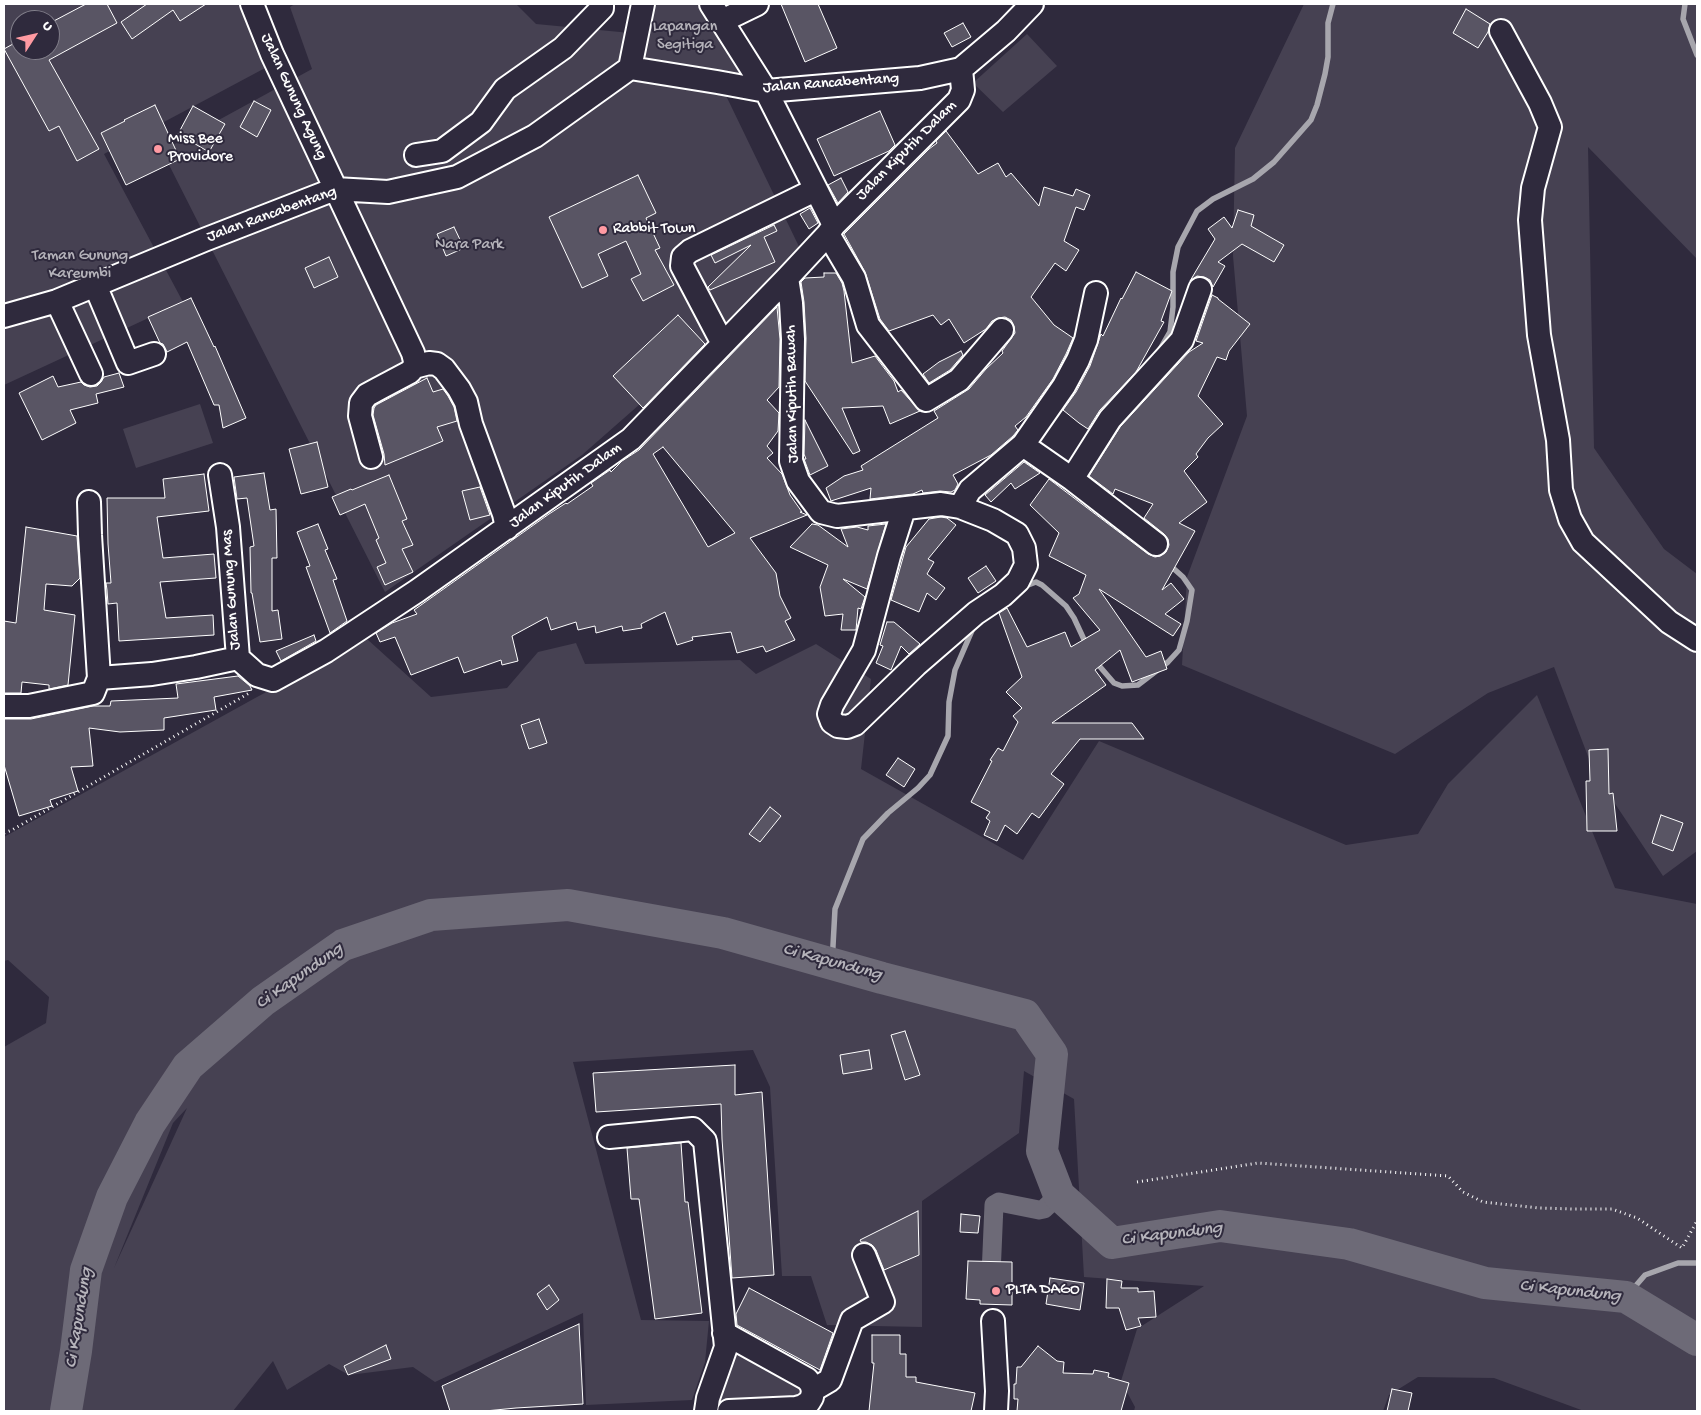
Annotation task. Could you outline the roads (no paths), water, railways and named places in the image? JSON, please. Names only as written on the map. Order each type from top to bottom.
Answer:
[{"type":"street","name":"Jalan Gunung Agung","points":[[252,4],[272,54],[413,353],[414,367]]},
{"type":"street","points":[[416,155],[442,151],[481,122],[505,89],[563,48],[602,8],[602,4]]},
{"type":"street","points":[[630,68],[643,4]]},
{"type":"street","points":[[757,4],[716,12],[766,91],[815,190],[854,278],[868,325],[926,400],[959,380],[1002,330]]},
{"type":"street","name":"Jalan Rancabentang","points":[[4,316],[57,301],[204,240],[335,189],[388,192],[457,177],[535,136],[630,68],[766,91],[920,78],[961,69],[1006,31],[1032,4]]},
{"type":"street","points":[[1501,31],[1540,103],[1550,127],[1533,188],[1530,220],[1539,335],[1558,440],[1561,490],[1570,519],[1583,542],[1669,622],[1697,640]]},
{"type":"street","name":"Jalan Kiputih Dalam","points":[[244,664],[264,678],[273,680],[326,652],[507,528],[631,439],[787,278],[831,229],[959,100],[963,90],[961,69]]},
{"type":"street","points":[[723,344],[682,266],[683,257],[815,190]]},
{"type":"street","name":"Jalan Kiputih Bawah","points":[[787,278],[792,303],[793,339],[792,460],[798,481],[821,512],[837,516],[904,508],[941,504],[960,506],[993,520],[1017,534],[1024,548],[1026,565],[1018,581],[1003,595],[976,613],[916,665],[855,724],[847,727],[838,726],[832,722],[829,714],[832,705],[864,650],[904,508]]},
{"type":"street","points":[[95,285],[128,363],[154,354]]},
{"type":"street","points":[[1072,479],[1110,419],[1182,340],[1200,289]]},
{"type":"street","points":[[960,506],[970,490],[1023,445],[1064,386],[1086,340],[1096,293]]},
{"type":"street","points":[[57,301],[91,374]]},
{"type":"street","points":[[370,457],[360,416],[361,403],[367,395],[410,372],[414,367],[429,363],[438,364],[444,368],[466,402],[507,528]]},
{"type":"street","points":[[1023,445],[1072,479],[1156,544]]},
{"type":"street","name":"Jalan Gunung Mas","points":[[99,678],[152,674],[196,667],[244,664],[220,474]]},
{"type":"street","points":[[4,706],[29,706],[93,693],[99,678],[89,502]]},
{"type":"street","points":[[610,1137],[693,1129],[705,1141],[726,1347],[708,1398],[706,1411]]},
{"type":"street","points":[[813,1390],[830,1380],[852,1320],[883,1302],[864,1255]]},
{"type":"street","points":[[993,1321],[997,1391],[996,1411]]},
{"type":"street","points":[[724,1333],[807,1378],[813,1390],[808,1402],[796,1408],[729,1411]]},
{"type":"waterway","points":[[1159,351],[1170,332],[1173,307],[1173,272],[1178,247],[1197,211],[1213,199],[1253,179],[1274,162],[1311,120],[1325,74],[1328,57],[1328,23],[1333,4]]},
{"type":"waterway","points":[[1685,4],[1683,19],[1697,55]]},
{"type":"waterway","points":[[1095,661],[1114,683],[1122,686],[1138,685],[1168,662],[1179,650],[1187,621],[1192,590],[1183,577],[1153,550]]},
{"type":"waterway","points":[[1023,587],[1036,582],[1066,606],[1074,618],[1087,646]]},
{"type":"waterway","points":[[832,964],[835,909],[863,839],[888,813],[918,788],[930,775],[948,736],[949,702],[955,670],[974,626]]},
{"type":"waterway","name":"Ci Kapundung","points":[[66,1411],[86,1270],[112,1197],[150,1123],[188,1066],[263,1001],[343,945],[431,915],[568,905],[723,933],[882,978],[1025,1015],[1052,1054],[1042,1151],[1059,1195],[1112,1243],[1220,1226],[1349,1244],[1485,1283],[1626,1297],[1697,1340]]},
{"type":"waterway","points":[[991,1275],[994,1205],[999,1202],[1039,1210],[1044,1209],[1059,1195]]},
{"type":"waterway","points":[[1626,1297],[1645,1275],[1678,1263],[1697,1263]]},
{"type":"place","name":"Miss Bee Providore","points":[[158,149]]},
{"type":"place","name":"Rabbit Town","points":[[603,230]]},
{"type":"place","name":"PLTA DAGO","points":[[996,1291]]},
{"type":"park label","name":"Lapangan Segitiga","points":[[685,37]]},
{"type":"park label","name":"Nara Park","points":[[469,246]]},
{"type":"park label","name":"Taman Gunung Kareumbi","points":[[80,266]]}]
